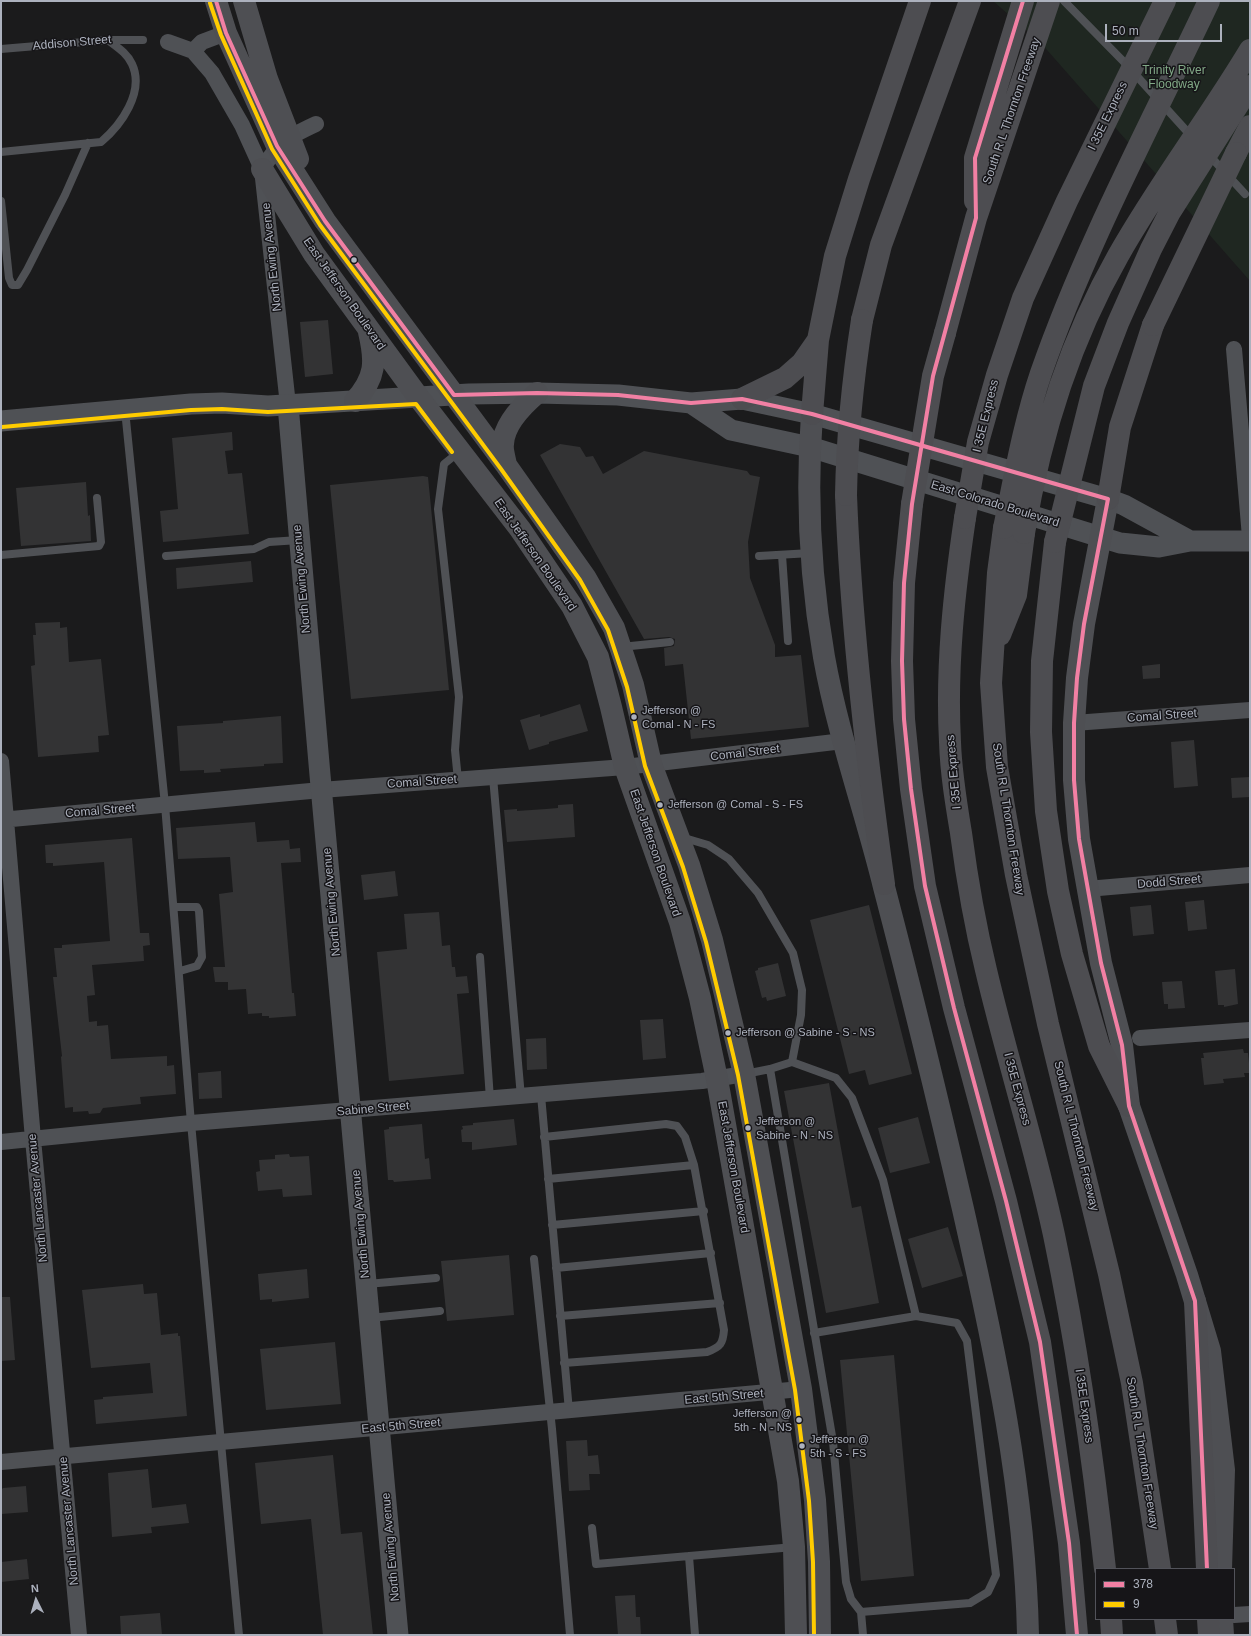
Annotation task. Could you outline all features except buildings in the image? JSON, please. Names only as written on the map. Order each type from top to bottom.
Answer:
[{"type":"highway","points":[[812,414],[818,340],[835,256],[859,179],[920,1]]},
{"type":"highway","points":[[884,884],[862,713],[849,567],[846,495],[848,431],[853,377],[862,320],[881,245],[970,1]]},
{"type":"highway","points":[[976,218],[975,158],[1023,1]]},
{"type":"highway","name":"South R L Thornton Freeway","points":[[1049,1],[976,218],[933,376],[912,504],[904,583],[902,669],[904,719],[910,781],[923,871],[954,1008],[1006,1201],[1040,1342],[1069,1543],[1077,1635]]},
{"type":"highway","name":"I 35E Express","points":[[1105,1568],[1097,1493],[1079,1366],[1057,1250],[1028,1129],[985,969],[966,871],[954,792],[950,744],[949,682],[958,563],[965,518],[978,442],[997,375],[1023,298],[1067,201],[1165,1]]},
{"type":"highway","points":[[1014,531],[1026,422],[1059,324],[1093,241],[1209,1]]},
{"type":"highway","points":[[1014,531],[1036,464],[1050,414],[1072,353],[1101,288],[1156,192],[1250,50]]},
{"type":"highway","points":[[1129,1106],[1099,1046],[1072,954],[1058,891],[1046,811],[1041,732],[1042,661],[1055,542],[1088,406],[1118,323],[1151,249],[1170,212],[1250,86]]},
{"type":"highway","points":[[1108,499],[1120,427],[1153,325],[1250,126]]},
{"type":"highway","points":[[742,399],[785,378],[802,363],[818,340]]},
{"type":"highway","name":"South R L Thornton Freeway","points":[[1014,531],[1016,595],[993,651],[991,683],[997,767],[1016,875],[1048,1024],[1109,1274],[1127,1360],[1148,1481],[1160,1568]]},
{"type":"highway","points":[[1195,1302],[1207,1568]]},
{"type":"highway","points":[[1111,1620],[1112,1635]]},
{"type":"highway","points":[[1165,1620],[1167,1635]]},
{"type":"highway","points":[[1208,1620],[1209,1635]]},
{"type":"main road","points":[[216,1],[226,33],[325,221],[506,466],[585,577],[614,628],[633,685],[651,764],[678,836],[712,940],[744,1074],[801,1389],[815,1500],[819,1562],[820,1635]]},
{"type":"main road","points":[[244,1],[268,79],[283,142]]},
{"type":"main road","name":"East Jefferson Boulevard","points":[[262,169],[314,254],[419,398],[520,529],[572,606],[598,657],[625,767],[680,922],[700,998],[717,1079],[774,1392],[788,1481],[794,1547],[796,1635]]},
{"type":"main road","points":[[355,401],[367,388],[373,371],[373,350],[367,327]]},
{"type":"main road","points":[[506,466],[502,444],[506,432],[525,403],[537,393]]},
{"type":"main road","points":[[812,414],[810,448],[812,575],[824,658],[843,741],[884,884],[987,1313],[1005,1403],[1022,1523],[1027,1589],[1028,1635]]},
{"type":"main road","points":[[1108,499],[1102,537],[1084,624],[1077,678],[1074,722],[1074,780],[1079,839],[1087,889],[1102,963],[1122,1045],[1129,1106],[1210,1351],[1224,1470],[1221,1568]]},
{"type":"main road","points":[[1222,1620],[1223,1635]]},
{"type":"street","points":[[193,51],[202,42],[226,33]]},
{"type":"street","name":"North Ewing Avenue","points":[[168,42],[193,51],[212,73],[242,125],[262,169],[288,405],[321,790],[398,1635]]},
{"type":"street","points":[[262,169],[283,142],[316,124]]},
{"type":"street","points":[[1234,349],[1250,537]]},
{"type":"street","name":"East Colorado Boulevard","points":[[1,421],[206,404],[288,405],[454,395],[537,393],[618,395],[691,403],[742,399],[812,414],[1108,499],[1124,505],[1190,541]]},
{"type":"street","name":"East Colorado Boulevard","points":[[691,403],[732,430],[810,448],[1131,545],[1158,547],[1190,541],[1250,541]]},
{"type":"street","name":"Comal Street","points":[[1074,722],[1250,710]]},
{"type":"street","name":"Comal Street","points":[[4,820],[321,790],[625,767],[843,741]]},
{"type":"street","name":"North Lancaster Avenue","points":[[1,761],[4,820],[79,1635]]},
{"type":"street","name":"Dodd Street","points":[[1087,889],[1250,875]]},
{"type":"street","points":[[1140,1038],[1250,1030]]},
{"type":"street","name":"Sabine Street","points":[[1,1142],[351,1110],[521,1097],[717,1079],[744,1074]]},
{"type":"street","name":"East 5th Street","points":[[1,1462],[801,1389]]},
{"type":"street","points":[[1235,1615],[1250,1614]]},
{"type":"lane","points":[[1064,1],[1124,62],[1245,194]]},
{"type":"lane","points":[[1,152],[101,142],[112,133],[133,97],[135,77],[132,63],[127,55],[108,40]]},
{"type":"lane","name":"Addison Street","points":[[1,49],[108,40],[143,40]]},
{"type":"lane","points":[[1,201],[9,278],[12,285],[15,286],[18,285],[27,270],[65,196],[88,143]]},
{"type":"lane","points":[[125,410],[165,805],[180,971],[191,1124],[239,1635]]},
{"type":"lane","points":[[458,780],[455,750],[459,697],[438,510],[444,464],[460,452]]},
{"type":"lane","points":[[1,555],[99,546],[101,542],[97,498]]},
{"type":"lane","points":[[166,556],[254,549],[269,542],[299,540]]},
{"type":"lane","points":[[759,556],[812,553]]},
{"type":"lane","points":[[782,555],[788,641]]},
{"type":"lane","points":[[620,648],[670,642]]},
{"type":"lane","points":[[493,777],[521,1097]]},
{"type":"lane","points":[[678,836],[708,845],[729,859],[758,893],[793,953],[802,990],[800,1015],[792,1062]]},
{"type":"lane","points":[[174,907],[191,906],[197,907],[199,911],[202,957],[197,966],[180,971]]},
{"type":"lane","points":[[480,957],[490,1099]]},
{"type":"lane","points":[[744,1074],[770,1069],[792,1062],[836,1078],[852,1098],[883,1180],[916,1316]]},
{"type":"lane","points":[[770,1069],[833,1442],[846,1582],[851,1599],[861,1612],[864,1635]]},
{"type":"lane","points":[[541,1095],[569,1411]]},
{"type":"lane","points":[[544,1137],[666,1124],[677,1126],[685,1137],[694,1165],[704,1211],[724,1330],[724,1341],[718,1348],[707,1352],[564,1363]]},
{"type":"lane","points":[[548,1179],[694,1165]]},
{"type":"lane","points":[[552,1225],[704,1211]]},
{"type":"lane","points":[[556,1268],[711,1253]]},
{"type":"lane","points":[[534,1259],[550,1413],[570,1635]]},
{"type":"lane","points":[[367,1284],[436,1278]]},
{"type":"lane","points":[[560,1316],[720,1303]]},
{"type":"lane","points":[[370,1318],[440,1311]]},
{"type":"lane","points":[[814,1334],[916,1316],[957,1323],[967,1341],[996,1575],[988,1592],[970,1603],[861,1612]]},
{"type":"lane","points":[[592,1528],[596,1564],[794,1547]]},
{"type":"lane","points":[[689,1556],[695,1635]]},
{"type":"green space","name":"Trinity River Floodway","points":[[993,1],[1250,1],[1250,281],[1040,42]]},
{"type":"transit line","name":"378","points":[[216,1],[226,33],[277,146],[325,221],[454,395],[537,393],[618,395],[691,403],[742,399],[812,414],[1108,499],[1084,624],[1077,678],[1074,723],[1074,780],[1079,839],[1101,963],[1122,1045],[1129,1106],[1195,1301],[1207,1568]]},
{"type":"transit line","name":"378","points":[[1023,1],[975,158],[976,218],[933,376],[912,504],[904,583],[902,661],[904,719],[911,789],[925,886],[954,1008],[1006,1201],[1040,1342],[1069,1543],[1077,1635]]},
{"type":"transit line","name":"9","points":[[210,3],[221,35],[272,149],[320,225],[501,469],[580,580],[608,630],[627,687],[645,766],[683,867],[706,942],[738,1075],[795,1390],[809,1501],[813,1562],[814,1635]]},
{"type":"transit line","name":"9","points":[[2,427],[191,410],[222,409],[268,412],[416,404],[452,452]]},
{"type":"place","name":"Jefferson @ Comal - N - FS","points":[[634,717]]},
{"type":"place","name":"Jefferson @ Comal - S - FS","points":[[660,805]]},
{"type":"place","name":"Jefferson @ Sabine - S - NS","points":[[728,1033]]},
{"type":"place","name":"Jefferson @ Sabine - N - NS","points":[[748,1128]]},
{"type":"place","name":"Jefferson @ 5th - N - NS","points":[[799,1420]]},
{"type":"place","name":"Jefferson @ 5th - S - FS","points":[[802,1446]]}]
